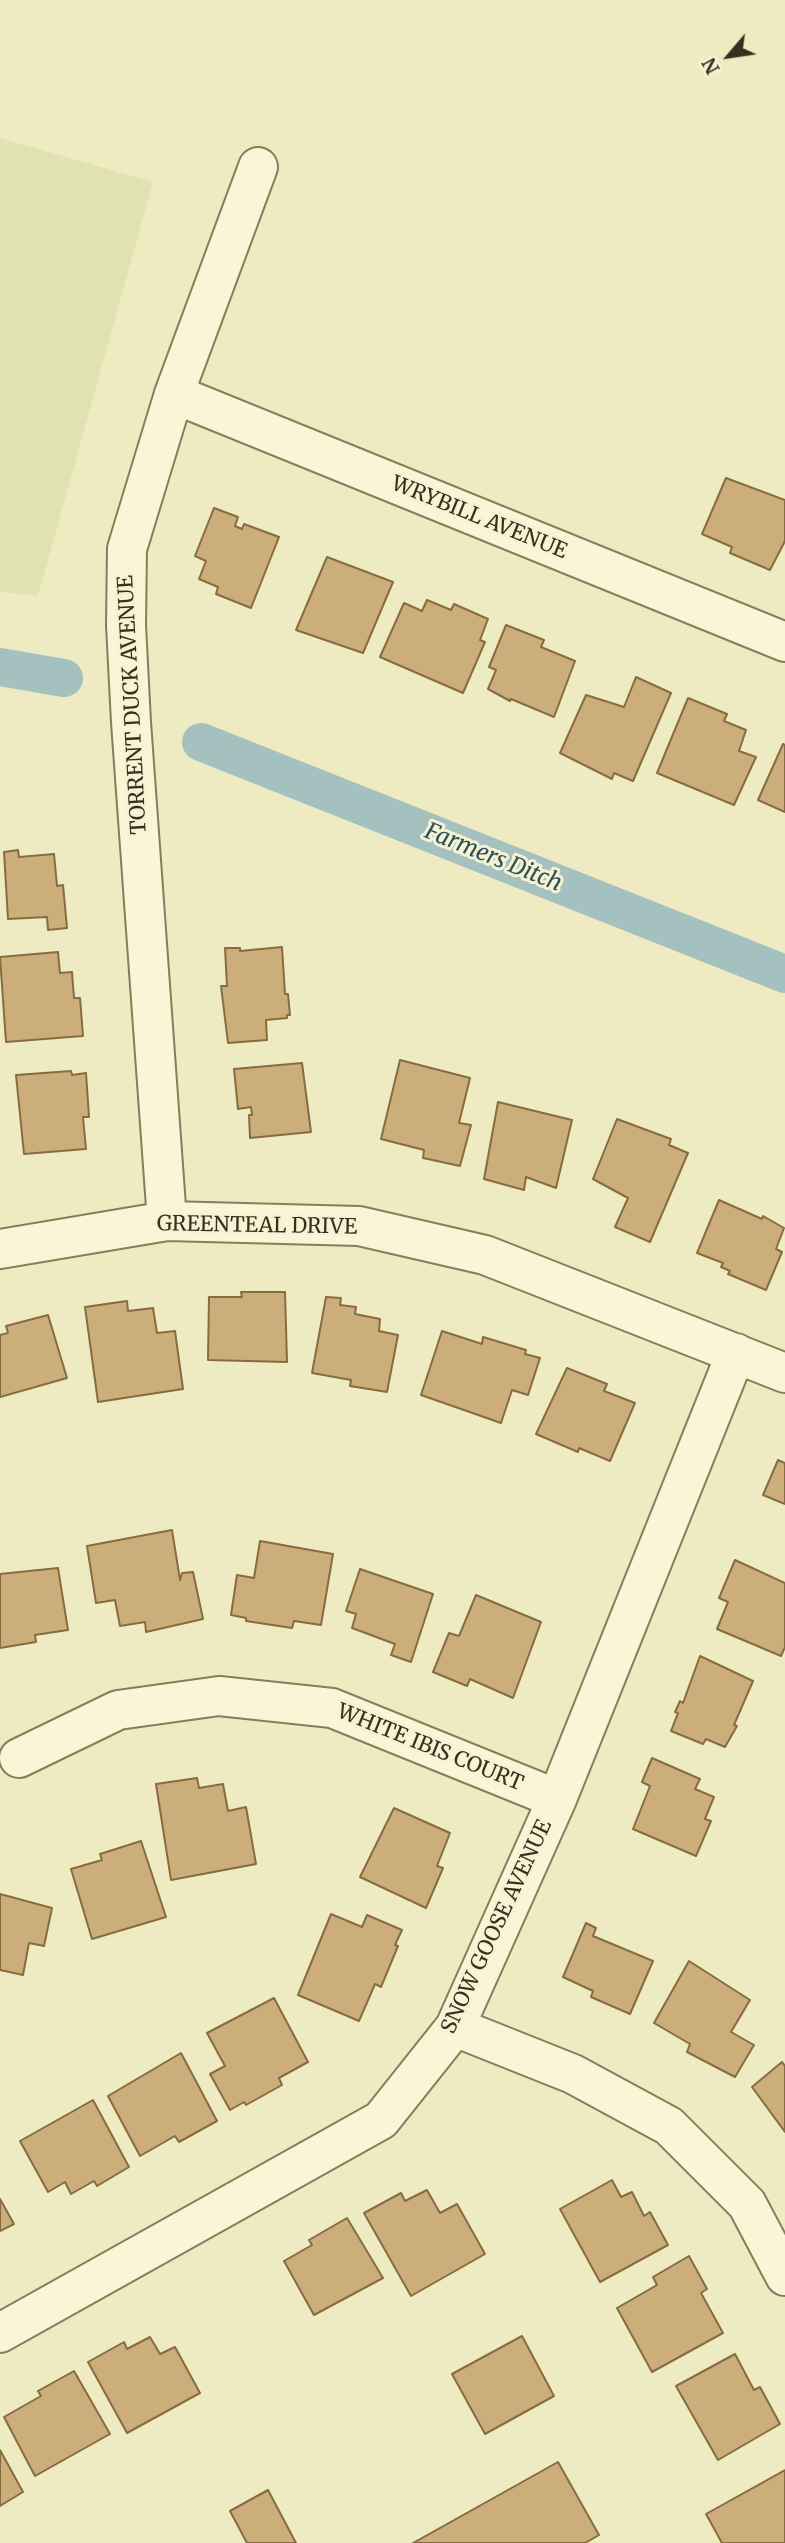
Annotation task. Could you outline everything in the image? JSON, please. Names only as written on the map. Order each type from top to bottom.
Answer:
[{"type":"street","name":"TORRENT DUCK AVENUE","points":[[167,1221],[126,625],[127,549],[174,394],[258,167]]},
{"type":"street","name":"WRYBILL AVENUE","points":[[174,394],[785,642]]},
{"type":"street","name":"GREENTEAL DRIVE","points":[[0,1249],[167,1221],[359,1226],[485,1255],[785,1373]]},
{"type":"street","name":"SNOW GOOSE AVENUE","points":[[0,2333],[380,2120],[455,2027],[557,1799],[737,1353]]},
{"type":"street","name":"WHITE IBIS COURT","points":[[19,1758],[118,1710],[219,1696],[332,1708],[557,1799]]},
{"type":"street","points":[[455,2027],[573,2074],[668,2126],[747,2204],[785,2276]]},
{"type":"green space","points":[[0,138],[153,182],[38,596],[0,592]]},
{"type":"building","points":[[726,478],[785,500],[785,541],[770,570],[730,553],[732,547],[702,534]]},
{"type":"building","points":[[214,508],[238,517],[235,526],[242,529],[244,524],[279,537],[251,608],[216,594],[218,587],[199,579],[206,561],[195,556]]},
{"type":"building","points":[[327,557],[393,582],[363,653],[296,630]]},
{"type":"building","points":[[427,600],[451,610],[454,604],[488,619],[480,640],[485,642],[463,693],[380,657],[404,603],[422,611]]},
{"type":"building","points":[[506,625],[544,640],[541,647],[575,661],[554,717],[511,699],[510,701],[488,689],[496,670],[489,667]]},
{"type":"building","points":[[636,677],[671,693],[633,781],[614,773],[612,779],[560,753],[586,695],[624,707]]},
{"type":"building","points":[[688,698],[727,714],[724,721],[746,730],[739,751],[756,757],[734,805],[657,773]]},
{"type":"building","points":[[783,744],[785,745],[785,812],[758,800]]},
{"type":"building","points":[[18,850],[19,857],[54,854],[57,886],[63,885],[67,928],[48,930],[47,917],[8,919],[4,852]]},
{"type":"building","points":[[282,947],[285,994],[288,994],[290,1015],[287,1015],[287,1018],[266,1020],[267,1040],[228,1043],[221,986],[227,986],[225,948],[240,948],[240,951]]},
{"type":"building","points":[[58,952],[60,973],[72,972],[74,998],[80,998],[83,1036],[6,1042],[0,957]]},
{"type":"building","points":[[400,1060],[470,1078],[459,1123],[471,1125],[460,1166],[423,1158],[424,1150],[381,1139]]},
{"type":"building","points":[[302,1063],[311,1132],[250,1138],[251,1107],[238,1109],[234,1069]]},
{"type":"building","points":[[71,1071],[72,1075],[86,1073],[89,1117],[83,1117],[86,1149],[24,1154],[16,1075]]},
{"type":"building","points":[[498,1102],[572,1120],[556,1188],[526,1177],[524,1190],[484,1179]]},
{"type":"building","points":[[617,1119],[671,1139],[669,1145],[688,1153],[650,1242],[615,1227],[628,1198],[593,1179]]},
{"type":"building","points":[[719,1200],[762,1219],[763,1216],[784,1228],[776,1249],[782,1252],[766,1290],[728,1274],[730,1271],[721,1267],[723,1263],[697,1253]]},
{"type":"building","points":[[241,1292],[285,1292],[287,1362],[208,1360],[209,1297],[242,1297]]},
{"type":"building","points":[[326,1297],[341,1298],[340,1305],[356,1307],[355,1314],[380,1319],[379,1331],[398,1335],[387,1392],[350,1386],[351,1380],[312,1373]]},
{"type":"building","points":[[127,1301],[128,1311],[153,1308],[157,1333],[175,1331],[183,1389],[98,1402],[85,1307]]},
{"type":"building","points":[[48,1315],[67,1378],[0,1397],[0,1335],[8,1333],[6,1326]]},
{"type":"building","points":[[442,1331],[482,1344],[483,1337],[526,1350],[525,1354],[540,1358],[528,1395],[512,1390],[501,1423],[421,1395]]},
{"type":"building","points":[[567,1368],[607,1384],[604,1391],[635,1403],[610,1461],[579,1448],[578,1452],[536,1434]]},
{"type":"building","points":[[778,1460],[785,1463],[785,1504],[763,1495]]},
{"type":"building","points":[[172,1530],[180,1580],[182,1573],[193,1572],[203,1619],[146,1632],[145,1622],[120,1626],[115,1600],[96,1603],[87,1546]]},
{"type":"building","points":[[260,1541],[333,1554],[321,1625],[294,1621],[292,1628],[246,1621],[246,1618],[231,1615],[237,1575],[254,1578]]},
{"type":"building","points":[[735,1560],[785,1583],[785,1647],[781,1656],[717,1629],[728,1602],[719,1598]]},
{"type":"building","points":[[58,1568],[68,1630],[35,1635],[36,1642],[0,1648],[0,1574]]},
{"type":"building","points":[[360,1569],[433,1594],[411,1662],[391,1655],[395,1644],[352,1628],[356,1614],[346,1611]]},
{"type":"building","points":[[476,1595],[541,1622],[513,1698],[470,1679],[467,1686],[433,1672],[449,1633],[459,1636]]},
{"type":"building","points":[[700,1656],[753,1681],[734,1725],[737,1726],[725,1747],[706,1739],[703,1744],[671,1731],[678,1713],[675,1712],[680,1701],[683,1703]]},
{"type":"building","points":[[652,1758],[700,1779],[695,1789],[714,1797],[705,1819],[711,1821],[696,1856],[633,1829],[650,1786],[642,1782]]},
{"type":"building","points":[[197,1778],[199,1788],[223,1784],[228,1811],[246,1807],[256,1864],[171,1880],[156,1784]]},
{"type":"building","points":[[394,1808],[450,1833],[437,1866],[443,1868],[426,1908],[360,1877]]},
{"type":"building","points":[[141,1841],[166,1917],[92,1939],[71,1869],[102,1860],[100,1854]]},
{"type":"building","points":[[0,1894],[52,1908],[44,1946],[29,1943],[23,1975],[0,1970]]},
{"type":"building","points":[[331,1914],[362,1927],[367,1915],[402,1930],[381,1987],[375,1984],[359,2021],[298,1995]]},
{"type":"building","points":[[586,1923],[596,1928],[593,1936],[653,1961],[630,2014],[591,1997],[593,1991],[563,1977]]},
{"type":"building","points":[[689,1961],[750,2000],[731,2032],[754,2045],[735,2077],[687,2052],[690,2044],[654,2023]]},
{"type":"building","points":[[274,1998],[308,2062],[279,2078],[282,2085],[246,2105],[244,2102],[230,2110],[210,2074],[225,2066],[207,2033]]},
{"type":"building","points":[[181,2053],[217,2121],[179,2142],[175,2136],[140,2156],[108,2096]]},
{"type":"building","points":[[782,2062],[785,2066],[785,2132],[752,2087]]},
{"type":"building","points":[[93,2100],[129,2167],[97,2186],[94,2181],[71,2194],[65,2182],[48,2192],[20,2141]]},
{"type":"building","points":[[612,2180],[621,2197],[632,2192],[644,2216],[650,2212],[668,2245],[600,2282],[560,2209]]},
{"type":"building","points":[[427,2190],[440,2213],[457,2204],[485,2254],[411,2296],[364,2213],[401,2193],[405,2201]]},
{"type":"building","points":[[0,2199],[14,2224],[0,2231]]},
{"type":"building","points":[[347,2218],[383,2278],[314,2315],[284,2261],[312,2245],[309,2240]]},
{"type":"building","points":[[689,2256],[707,2289],[701,2293],[723,2333],[652,2372],[617,2308],[657,2285],[653,2277]]},
{"type":"building","points":[[522,2336],[554,2396],[485,2434],[452,2374]]},
{"type":"building","points":[[150,2337],[160,2354],[175,2347],[200,2393],[127,2433],[88,2362],[124,2342],[127,2349]]},
{"type":"building","points":[[735,2354],[754,2390],[760,2387],[780,2424],[718,2460],[676,2386]]},
{"type":"building","points":[[74,2371],[110,2434],[35,2476],[4,2417],[41,2396],[38,2391]]},
{"type":"building","points":[[0,2450],[23,2492],[0,2506]]},
{"type":"building","points":[[558,2462],[599,2535],[585,2543],[413,2543]]},
{"type":"building","points":[[785,2470],[785,2543],[722,2543],[706,2514]]},
{"type":"building","points":[[268,2490],[296,2543],[247,2543],[230,2511]]},
{"type":"waterway","name":"Farmers Ditch","points":[[0,667],[64,678]]},
{"type":"waterway","name":"Farmers Ditch","points":[[201,742],[785,974]]}]
